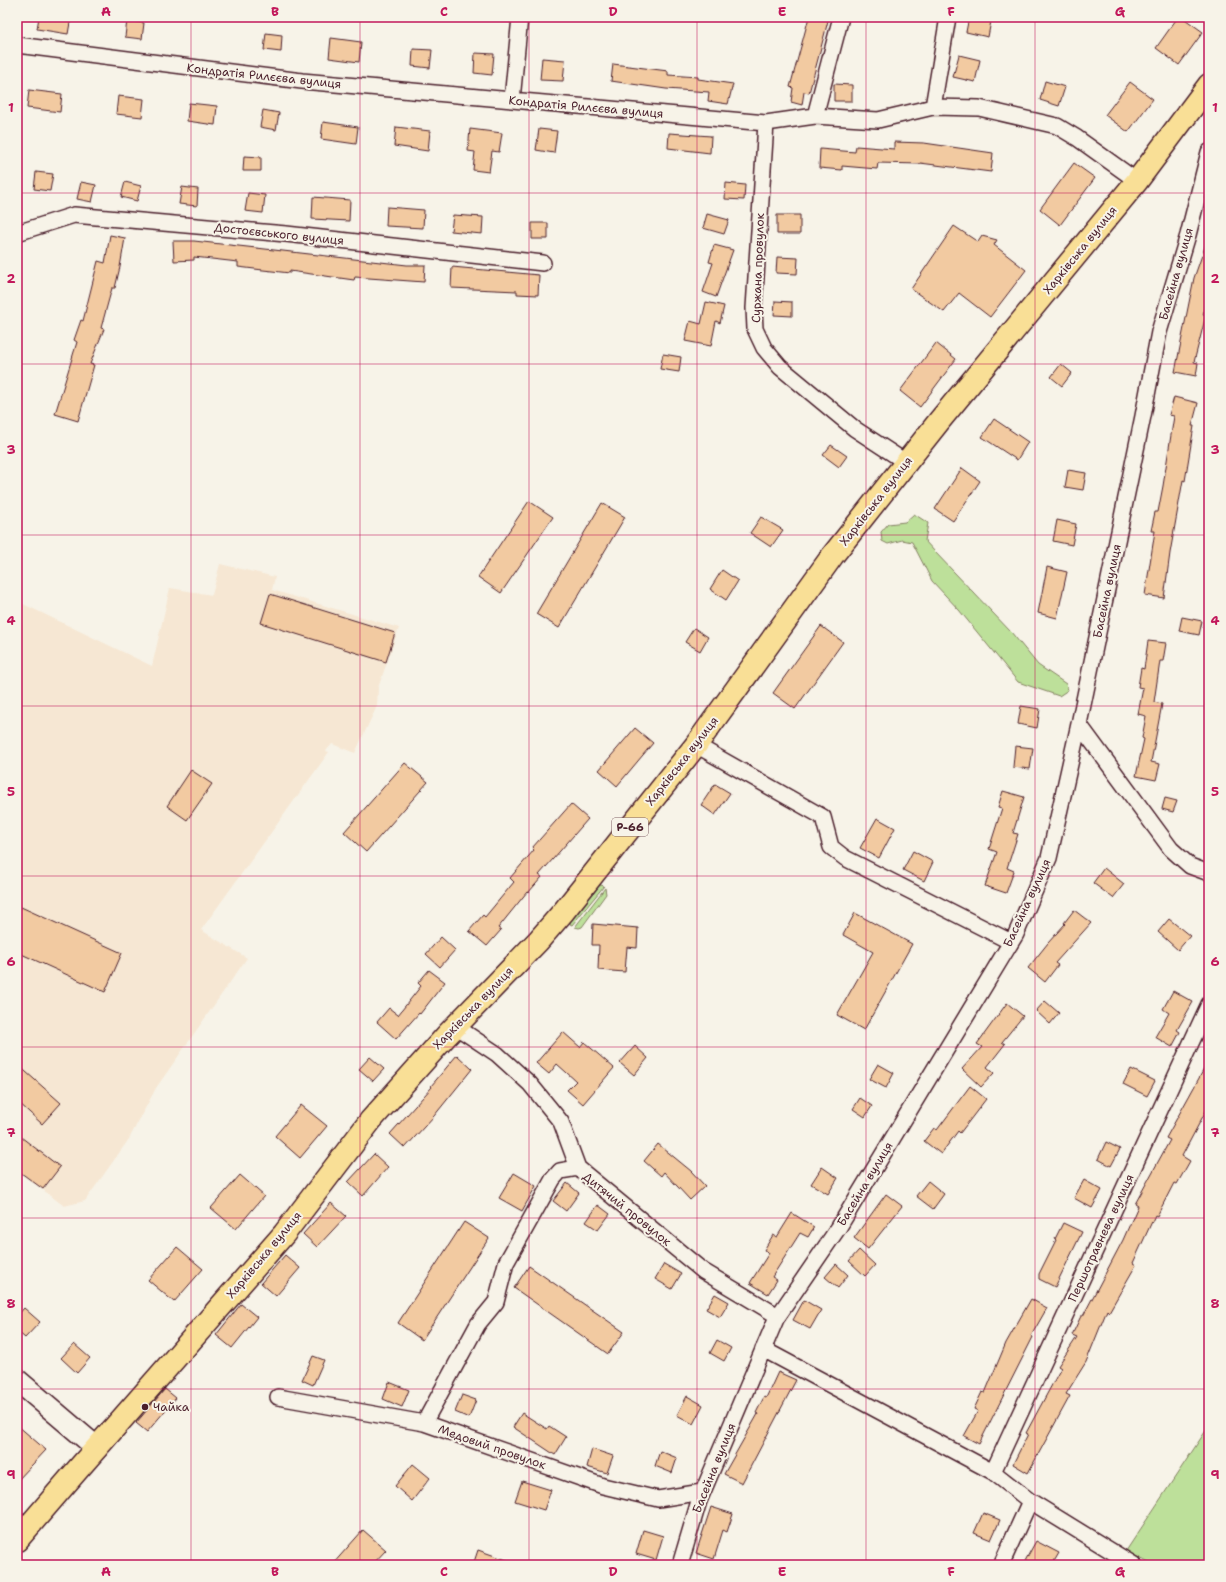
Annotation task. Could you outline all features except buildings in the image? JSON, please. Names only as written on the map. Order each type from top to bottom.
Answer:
[{"type":"main road","name":"Харківська вулиця","points":[[17,1540],[284,1234],[371,1120],[455,1026],[538,941],[564,911],[696,745],[833,555],[940,420],[1137,181],[1209,85]]},
{"type":"street","points":[[512,100],[520,17]]},
{"type":"street","points":[[815,116],[841,17]]},
{"type":"street","points":[[933,107],[948,17]]},
{"type":"street","name":"Кондратія Рилєєва вулиця","points":[[17,45],[302,81],[766,123],[815,116],[878,120],[933,107],[979,108],[1057,126],[1077,138],[1137,181]]},
{"type":"street","name":"Суржана провулок","points":[[766,123],[754,308],[755,329],[764,348],[780,367],[855,429],[907,463]]},
{"type":"street","name":"Басейна вулиця","points":[[680,1565],[702,1492],[778,1316],[839,1227],[1011,942],[1049,858],[1079,724],[1159,332],[1188,235],[1209,152]]},
{"type":"street","name":"Достоєвського вулиця","points":[[17,233],[74,215],[286,234],[543,263]]},
{"type":"street","points":[[1079,724],[1171,849],[1190,866],[1209,873]]},
{"type":"street","points":[[696,745],[823,817],[831,847],[845,858],[1011,942]]},
{"type":"street","name":"Першотравнева вулиця","points":[[993,1472],[1209,1004]]},
{"type":"street","name":"Дитячий провулок","points":[[455,1026],[497,1054],[530,1084],[560,1122],[578,1168],[703,1271],[778,1316]]},
{"type":"street","points":[[424,1423],[478,1324],[496,1302],[506,1263],[553,1179],[560,1171],[578,1168]]},
{"type":"street","points":[[763,1349],[993,1472],[1030,1501],[1134,1565]]},
{"type":"street","points":[[17,1380],[97,1448]]},
{"type":"street","name":"Медовий провулок","points":[[278,1397],[424,1423],[603,1486],[658,1500],[702,1492]]},
{"type":"street","points":[[1000,1565],[1030,1501]]},
{"type":"shaded area","points":[[220,564],[275,577],[272,590],[399,628],[378,688],[377,706],[355,753],[332,744],[326,751],[329,752],[201,930],[247,958],[156,1088],[129,1139],[85,1201],[64,1206],[17,1170],[17,1113],[20,1109],[17,1106],[17,601],[152,666],[170,588],[212,595]]},
{"type":"green space","points":[[914,514],[928,523],[925,541],[1011,632],[1038,665],[1066,684],[1068,690],[1059,696],[1018,682],[959,610],[932,581],[912,542],[902,540],[888,544],[882,541],[881,532],[888,524],[905,522]]},
{"type":"green space","points":[[601,885],[604,886],[572,925],[570,924],[570,920],[596,887]]},
{"type":"green space","points":[[605,888],[606,894],[582,927],[575,927]]},
{"type":"green space","points":[[1209,1426],[1209,1565],[1153,1565],[1126,1551]]},
{"type":"place","name":"Чайка","points":[[145,1407]]}]
